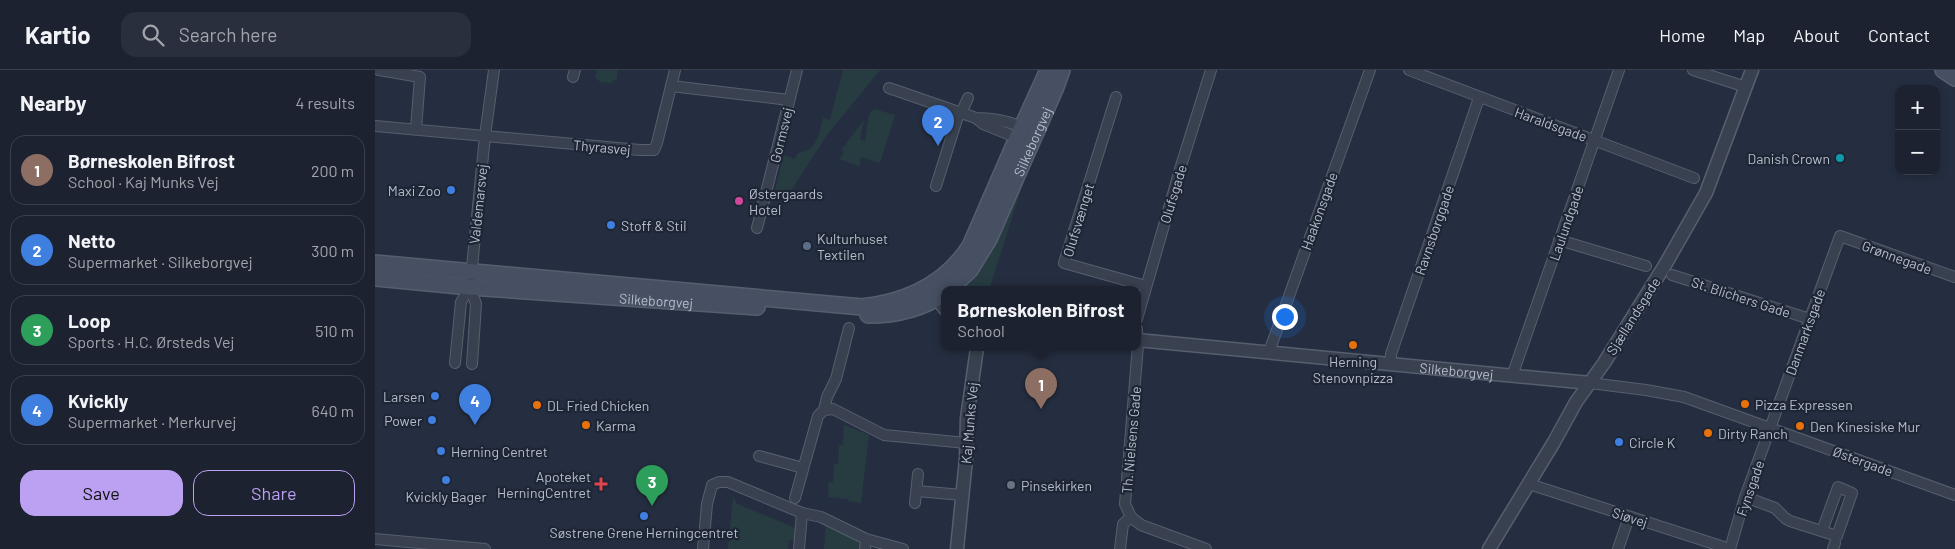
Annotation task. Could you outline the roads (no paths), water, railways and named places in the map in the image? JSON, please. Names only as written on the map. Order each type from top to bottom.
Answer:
[{"type":"main road","name":"Silkeborgvej","points":[[989,239],[991,224],[1048,70]]},
{"type":"main road","name":"Silkeborgvej","points":[[947,286],[959,262],[970,246],[1023,134],[1061,70]]},
{"type":"main road","name":"Silkeborgvej","points":[[953,286],[970,270],[989,239],[1056,87],[1061,70]]},
{"type":"main road","points":[[1943,70],[1955,78]]},
{"type":"main road","name":"Silkeborgvej","points":[[375,263],[862,307],[882,305],[906,297],[941,297]]},
{"type":"main road","name":"Silkeborgvej","points":[[375,278],[852,321],[914,317],[941,298]]},
{"type":"street","points":[[379,70],[420,77],[415,129]]},
{"type":"street","name":"Valdemarsvej","points":[[470,287],[485,136],[494,70]]},
{"type":"street","name":"Thyrasvej","points":[[485,136],[654,150],[675,70]]},
{"type":"street","name":"Gormsvej","points":[[757,228],[797,70]]},
{"type":"street","name":"Olufsgade","points":[[1141,304],[1211,70]]},
{"type":"street","name":"Haakonsgade","points":[[1269,352],[1370,70]]},
{"type":"street","name":"Haraldsgade","points":[[1409,70],[1694,178]]},
{"type":"street","name":"Laulundgade","points":[[1512,376],[1619,70]]},
{"type":"street","points":[[1693,70],[1746,87]]},
{"type":"street","name":"Sjællandsgade","points":[[1489,549],[1576,402],[1665,265],[1706,193],[1751,70]]},
{"type":"street","points":[[671,86],[789,100]]},
{"type":"street","name":"Silkeborgvej","points":[[889,88],[960,113],[976,118],[984,118],[1023,134]]},
{"type":"street","name":"Olufsvænget","points":[[1116,96],[1064,263],[1146,286]]},
{"type":"street","points":[[936,186],[960,113],[968,98]]},
{"type":"street","name":"Ravnsborggade","points":[[1391,364],[1391,354],[1479,98]]},
{"type":"street","points":[[375,126],[485,136]]},
{"type":"street","name":"Grønnegade","points":[[1840,236],[1955,277]]},
{"type":"street","name":"Danmarksgade","points":[[1771,428],[1840,236]]},
{"type":"street","points":[[1559,240],[1646,266]]},
{"type":"street","name":"St. Blichers Gade","points":[[1672,275],[1809,319]]},
{"type":"street","points":[[455,363],[461,302],[470,287]]},
{"type":"street","points":[[470,287],[477,304],[471,364]]},
{"type":"street","points":[[795,498],[818,416],[824,410],[827,397],[836,379],[852,321]]},
{"type":"street","name":"Silkeborgvej","points":[[1141,336],[1269,352],[1590,383],[1679,396],[1771,428]]},
{"type":"street","name":"Kaj Munks Vej","points":[[957,549],[975,351]]},
{"type":"street","name":"Th. Nielsens Gade","points":[[1131,517],[1125,504],[1137,351]]},
{"type":"street","points":[[824,410],[833,409],[885,435],[966,443]]},
{"type":"street","name":"Østergade","points":[[1771,428],[1955,495]]},
{"type":"street","name":"Fynsgade","points":[[1731,549],[1745,497],[1771,428]]},
{"type":"street","points":[[759,456],[803,468]]},
{"type":"street","points":[[915,503],[918,474]]},
{"type":"street","points":[[703,549],[707,504],[713,485],[719,482],[729,482],[802,513],[821,517],[866,544],[903,549]]},
{"type":"street","name":"Siøvej","points":[[1529,484],[1731,549]]},
{"type":"street","points":[[917,491],[962,495]]},
{"type":"street","points":[[1745,497],[1775,508],[1790,521],[1822,531]]},
{"type":"street","points":[[799,549],[802,513]]},
{"type":"street","points":[[1120,549],[1123,524],[1131,517],[1141,525],[1206,549]]},
{"type":"street","points":[[1618,549],[1629,517]]},
{"type":"street","points":[[375,539],[485,549]]},
{"type":"place","name":"Netto","points":[[938,146]]},
{"type":"place","name":"Danish Crown","points":[[1840,158]]},
{"type":"place","name":"Maxi Zoo","points":[[451,190]]},
{"type":"place","name":"Østergaards Hotel","points":[[739,201]]},
{"type":"place","name":"Stoff & Stil","points":[[611,225]]},
{"type":"place","name":"Kulturhuset Textilen","points":[[807,246]]},
{"type":"place","name":"Herning Stenovnpizza","points":[[1353,345]]},
{"type":"place","name":"Larsen","points":[[435,396]]},
{"type":"place","name":"Pizza Expressen","points":[[1745,404]]},
{"type":"place","name":"DL Fried Chicken","points":[[537,405]]},
{"type":"place","name":"Børneskolen Bifrost","points":[[1041,409]]},
{"type":"place","name":"Power","points":[[432,420]]},
{"type":"place","name":"Kvickly","points":[[475,425]]},
{"type":"place","name":"Karma","points":[[586,425]]},
{"type":"place","name":"Den Kinesiske Mur","points":[[1800,426]]},
{"type":"place","name":"Dirty Ranch","points":[[1708,433]]},
{"type":"place","name":"Circle K","points":[[1619,442]]},
{"type":"place","name":"Herning Centret","points":[[441,451]]},
{"type":"place","name":"Kvickly Bager","points":[[446,480]]},
{"type":"place","name":"Apoteket HerningCentret","points":[[601,484]]},
{"type":"place","name":"Pinsekirken","points":[[1011,485]]},
{"type":"place","name":"Loop","points":[[652,506]]},
{"type":"place","name":"Søstrene Grene Herningcentret","points":[[644,516]]}]
